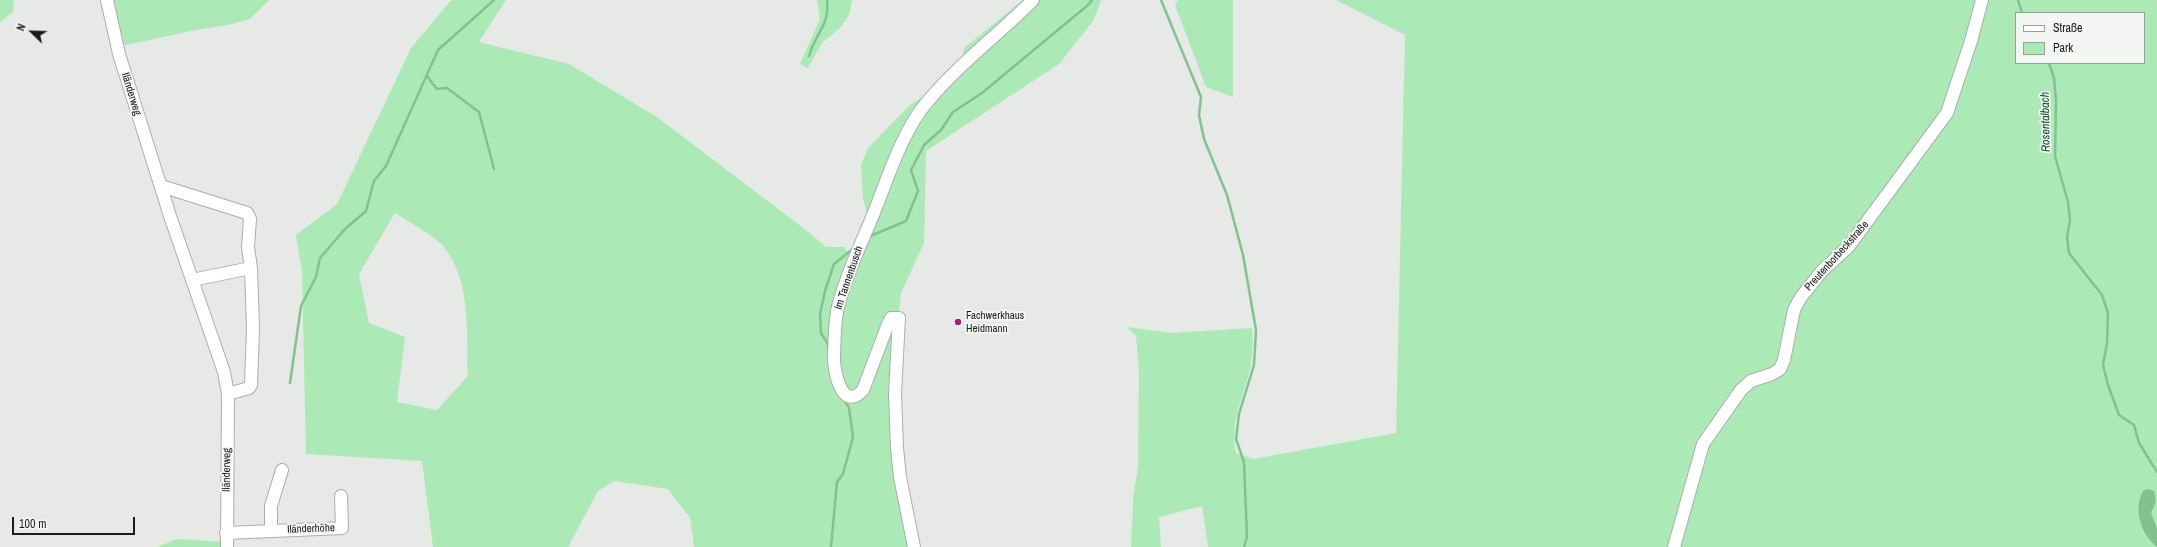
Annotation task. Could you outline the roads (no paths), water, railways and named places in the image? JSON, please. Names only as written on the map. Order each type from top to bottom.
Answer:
[{"type":"street","name":"Iländerweg","points":[[107,0],[119,54],[192,280],[224,372],[228,394],[227,547]]},
{"type":"street","name":"Im Tannenbusch","points":[[914,547],[900,477],[897,448],[895,394],[899,318],[891,318],[863,390],[858,396],[852,397],[845,395],[836,381],[833,361],[838,307],[850,272],[882,193],[916,116],[928,100],[954,74],[1033,0]]},
{"type":"street","name":"Preutenborbeckstraße","points":[[1674,547],[1703,444],[1741,390],[1751,381],[1772,374],[1780,369],[1784,360],[1794,310],[1801,297],[1822,271],[1849,246],[1947,113],[1971,41],[1982,0]]},
{"type":"street","points":[[161,186],[247,213],[250,219],[248,247],[251,268],[253,328],[251,385],[249,388],[228,394]]},
{"type":"street","points":[[192,280],[251,268]]},
{"type":"street","name":"Iländerhöhe","points":[[272,530],[271,506],[282,470]]},
{"type":"street","name":"Iländerhöhe","points":[[226,532],[342,528],[341,496]]},
{"type":"waterway","points":[[290,383],[301,306],[316,277],[320,258],[345,229],[366,211],[374,181],[386,166],[438,50],[494,0]]},
{"type":"waterway","points":[[809,56],[824,23],[827,0]]},
{"type":"waterway","points":[[868,237],[906,221],[918,191],[911,170],[924,145],[941,130],[953,112],[982,93],[1088,5],[1092,0]]},
{"type":"waterway","points":[[1161,0],[1201,97],[1199,115],[1204,139],[1227,195],[1243,255],[1256,330],[1254,365],[1239,414],[1236,439],[1244,462],[1247,537],[1244,547]]},
{"type":"waterway","points":[[2018,0],[2022,12]]},
{"type":"waterway","name":"Rosentalbach","points":[[2049,64],[2054,78],[2056,101],[2055,156],[2068,202],[2070,220],[2067,237],[2069,253],[2102,295],[2108,313],[2107,343],[2103,365],[2108,385],[2119,415],[2134,425],[2139,443],[2157,472]]},
{"type":"waterway","points":[[427,76],[437,89],[447,88],[479,112],[494,169]]},
{"type":"waterway","points":[[830,347],[821,333],[820,314],[825,291],[834,264],[854,248]]},
{"type":"waterway","points":[[831,547],[837,482],[843,474],[853,437],[849,408],[843,398]]},
{"type":"place","name":"Fachwerkhaus Heidmann","points":[[958,322]]}]
